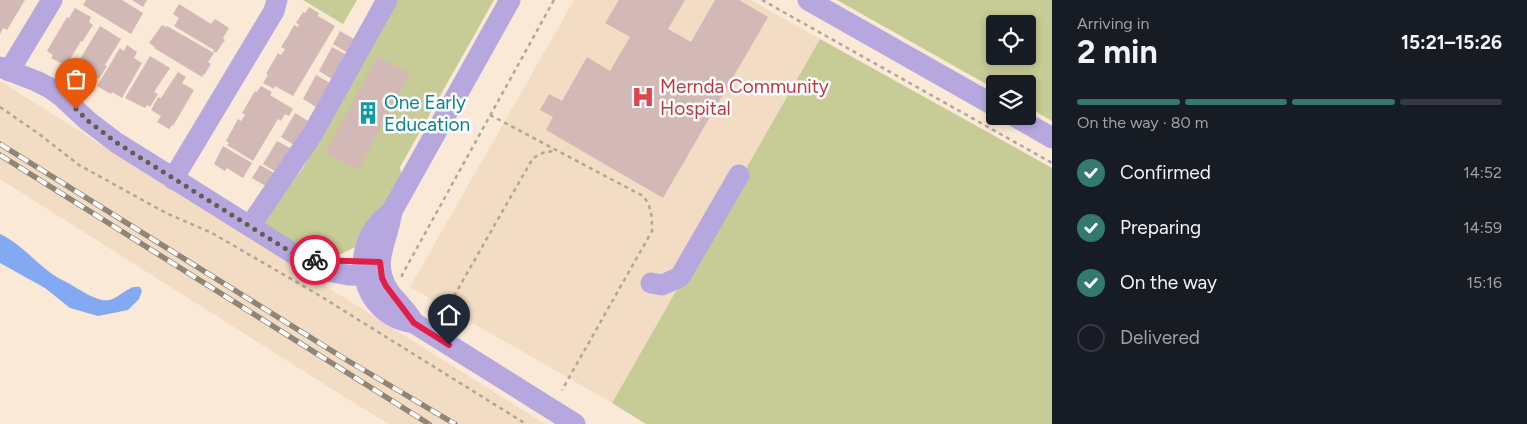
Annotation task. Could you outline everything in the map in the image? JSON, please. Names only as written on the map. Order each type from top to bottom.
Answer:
[{"type":"street","points":[[52,0],[5,69],[50,88],[103,133],[173,179],[324,271],[348,275],[372,268]]},
{"type":"street","points":[[173,179],[274,11],[277,0]]},
{"type":"street","points":[[250,226],[314,133],[387,0]]},
{"type":"street","points":[[510,0],[392,211],[372,268],[370,293],[382,308],[396,318],[414,323],[575,424]]},
{"type":"street","points":[[808,0],[986,101]]},
{"type":"street","points":[[1030,125],[1052,138]]},
{"type":"street","points":[[651,283],[662,285],[680,277],[739,175]]},
{"type":"path","points":[[404,281],[402,275],[554,0]]},
{"type":"path","points":[[762,0],[1052,163]]},
{"type":"path","points":[[0,107],[79,165],[166,213],[212,233],[317,294],[526,424]]},
{"type":"path","points":[[490,115],[643,196],[649,203],[652,231],[562,390]]},
{"type":"path","points":[[454,296],[534,158],[545,152],[557,151]]},
{"type":"shaded area","points":[[574,0],[751,0],[820,39],[612,403],[410,287]]},
{"type":"shaded area","points":[[0,81],[545,424],[389,424],[346,398],[0,179]]},
{"type":"green space","points":[[303,0],[357,0],[343,24]]},
{"type":"green space","points":[[397,0],[494,0],[400,167],[402,178],[355,247],[341,254],[331,255],[301,249],[259,226],[303,168]]},
{"type":"green space","points":[[837,0],[1052,0],[1052,121],[1036,112],[1036,75],[986,75],[986,84]]},
{"type":"green space","points":[[820,39],[1052,168],[1052,424],[646,424],[612,403]]},
{"type":"water","points":[[0,234],[20,247],[52,274],[92,296],[108,300],[113,299],[130,288],[140,287],[142,291],[139,299],[128,310],[98,316],[70,308],[45,288],[0,263]]},
{"type":"building","points":[[0,0],[25,0],[7,30],[3,28],[0,34]]},
{"type":"building","points":[[86,0],[122,0],[143,13],[131,34],[83,5]]},
{"type":"building","points":[[132,0],[147,0],[143,7]]},
{"type":"building","name":"Mernda Community Hospital","points":[[619,0],[685,0],[668,29],[691,42],[715,0],[739,0],[768,17],[663,198],[546,130],[553,117],[540,110],[549,94],[562,101],[587,57],[610,71],[630,37],[605,23]]},
{"type":"building","points":[[179,4],[211,24],[215,19],[229,28],[223,38],[225,40],[216,53],[174,26],[179,18],[173,14]]},
{"type":"building","points":[[309,7],[319,13],[318,16],[335,26],[293,96],[275,86],[274,89],[263,83],[278,53],[281,55],[285,49],[281,47],[294,25],[298,27],[299,24],[296,23],[303,12],[305,13]]},
{"type":"building","points":[[75,8],[91,17],[89,22],[93,25],[66,66],[51,58],[53,55],[47,51],[67,17],[69,18]]},
{"type":"building","points":[[162,25],[214,53],[208,62],[211,64],[202,77],[154,48],[149,43]]},
{"type":"building","points":[[100,26],[121,39],[99,79],[89,73],[86,78],[74,69]]},
{"type":"building","points":[[340,31],[354,39],[346,52],[333,44]]},
{"type":"building","points":[[127,45],[137,52],[134,58],[142,63],[122,98],[97,86],[120,48],[124,51]]},
{"type":"building","points":[[332,47],[345,54],[332,79],[319,71]]},
{"type":"building","points":[[150,56],[170,68],[154,92],[158,94],[150,107],[147,105],[145,108],[125,98]]},
{"type":"building","name":"One Early Education","points":[[378,56],[410,74],[358,170],[325,153]]},
{"type":"building","points":[[178,72],[186,77],[182,83],[194,90],[173,126],[169,129],[157,122],[161,116],[151,110],[158,97],[161,98]]},
{"type":"building","points":[[316,75],[330,83],[316,107],[303,99]]},
{"type":"building","points":[[261,86],[272,92],[270,95],[293,109],[289,116],[285,114],[281,121],[278,119],[253,161],[227,145],[229,143],[226,141],[238,119],[241,121],[245,115],[242,113],[255,91],[257,92]]},
{"type":"building","points":[[295,113],[308,121],[294,145],[281,137]]},
{"type":"building","points":[[277,141],[290,148],[276,172],[263,164]]},
{"type":"building","points":[[223,146],[252,163],[243,178],[227,168],[225,171],[214,164]]},
{"type":"building","points":[[260,165],[274,173],[266,186],[252,178]]},
{"type":"railway","points":[[0,144],[345,359],[455,424]]},
{"type":"railway","points":[[0,155],[429,424]]},
{"type":"way so far","points":[[76,109],[103,133],[159,170],[294,254],[305,260],[315,260]]},
{"type":"place","name":"Mernda Community Hospital","points":[[643,97]]},
{"type":"place","name":"One Early Education","points":[[368,113]]},
{"type":"route","points":[[315,260],[380,262],[382,278],[386,286],[414,323],[449,345]]}]
